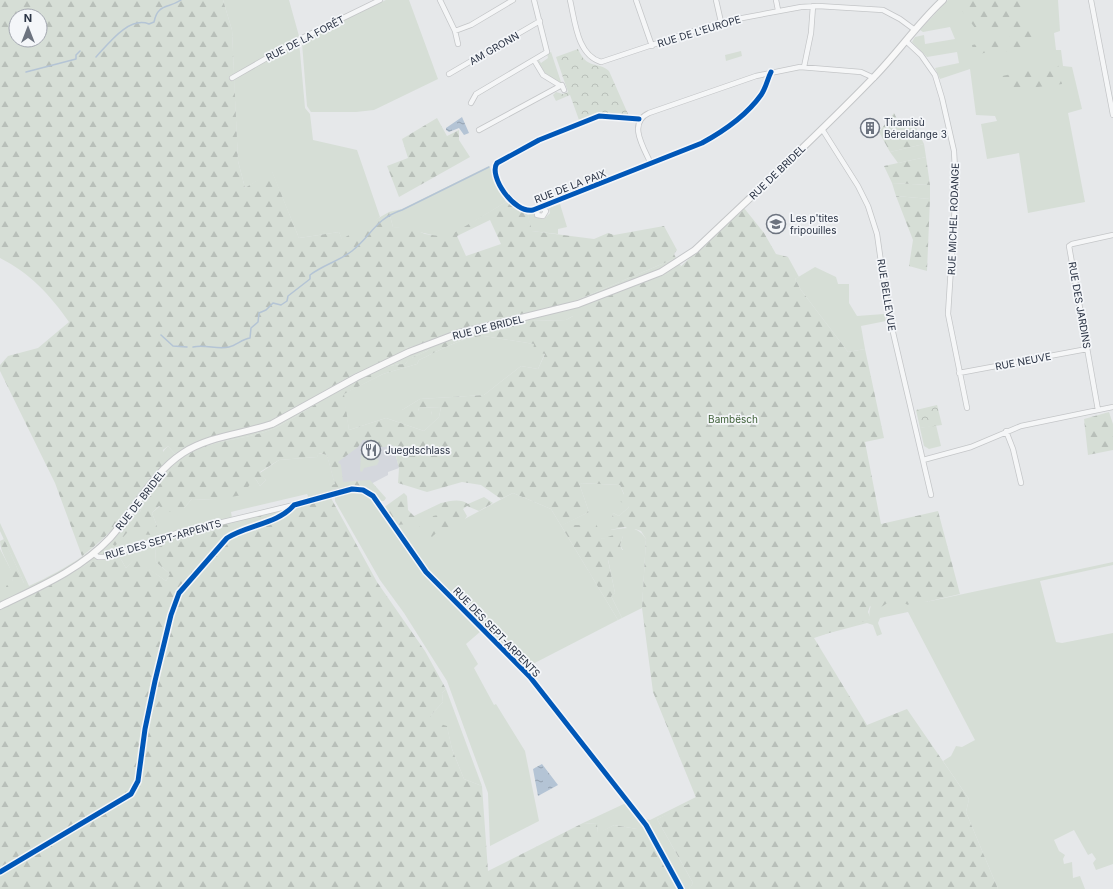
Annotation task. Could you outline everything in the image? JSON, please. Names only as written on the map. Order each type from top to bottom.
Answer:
[{"type":"main road","name":"RUE DE BRIDEL","points":[[0,606],[61,576],[80,565],[94,554],[111,537],[160,473],[171,462],[197,446],[272,424],[379,366],[460,333],[578,304],[661,272],[675,265],[695,250],[874,78],[942,0]]},
{"type":"street","name":"RUE DE LA FORÊT","points":[[232,78],[300,39],[380,0]]},
{"type":"street","points":[[440,0],[455,31],[458,44]]},
{"type":"street","points":[[455,31],[471,25],[513,0]]},
{"type":"street","points":[[471,103],[476,94],[547,52],[534,0]]},
{"type":"street","name":"RUE DE L'EUROPE","points":[[570,0],[585,51],[591,58],[601,62],[608,61],[721,22],[778,10],[813,6],[871,8],[883,10],[900,19],[915,30]]},
{"type":"street","points":[[636,0],[652,46]]},
{"type":"street","points":[[716,0],[721,22]]},
{"type":"street","points":[[776,0],[778,10]]},
{"type":"street","points":[[1091,0],[1113,115]]},
{"type":"street","points":[[804,67],[811,33],[813,6]]},
{"type":"street","name":"AM GRONN","points":[[449,74],[540,21]]},
{"type":"street","name":"RUE MICHEL RODANGE","points":[[906,42],[921,55],[935,75],[942,98],[954,151],[956,189],[948,314],[967,408]]},
{"type":"street","points":[[479,130],[562,88],[543,74],[534,60]]},
{"type":"street","points":[[650,164],[637,126],[639,119],[649,113],[771,72],[804,67],[861,72],[874,78]]},
{"type":"street","name":"RUE DE LA PAIX","points":[[639,119],[599,116],[556,132],[498,163],[495,167],[495,171],[509,200],[514,205],[528,211],[540,208],[702,143],[732,125],[760,96],[771,72]]},
{"type":"street","name":"RUE BELLEVUE","points":[[822,129],[858,186],[868,206],[877,234],[888,311],[931,496]]},
{"type":"street","name":"RUE DES JARDINS","points":[[1098,410],[1069,246],[1072,244],[1113,235]]},
{"type":"street","name":"RUE NEUVE","points":[[959,373],[1087,349]]},
{"type":"street","points":[[923,460],[971,447],[1021,426],[1113,407]]},
{"type":"street","points":[[1006,431],[1013,449],[1021,483]]},
{"type":"street","name":"RUE DES SEPT-ARPENTS","points":[[94,554],[98,557],[105,557],[177,533],[294,505],[345,490],[358,489],[368,492],[373,496],[426,572],[530,677],[646,825],[681,889]]},
{"type":"shaded area","name":"Juegdschlass","points":[[349,430],[393,445],[399,468],[388,472],[388,475],[367,486],[364,482],[359,481],[335,484],[327,455]]},
{"type":"green space","points":[[0,0],[223,0],[232,30],[238,161],[245,188],[272,171],[299,238],[339,232],[342,239],[389,212],[393,227],[411,228],[425,234],[447,237],[506,202],[528,215],[532,231],[594,239],[608,233],[614,235],[664,226],[677,250],[674,254],[676,258],[577,300],[548,309],[459,329],[415,346],[404,348],[404,351],[354,374],[284,414],[253,427],[195,442],[175,454],[168,446],[163,450],[166,461],[151,478],[146,477],[143,488],[129,510],[101,541],[82,556],[55,483],[0,371],[0,365],[8,356],[38,348],[69,322],[39,286],[11,264],[0,258]],"holes":[[[490,220],[501,244],[466,256],[457,236]]]},
{"type":"green space","points":[[223,0],[289,0],[299,36],[234,75],[232,30]]},
{"type":"green space","points":[[386,0],[409,0],[438,79],[374,110],[356,112],[311,112],[307,106],[302,43],[305,38]]},
{"type":"green space","points":[[948,0],[1058,0],[1060,31],[1054,33],[1056,50],[1061,50],[1063,66],[1072,67],[1082,109],[1068,113],[1085,202],[1028,213],[1019,153],[987,159],[981,124],[997,121],[995,116],[976,115],[970,69],[940,79],[935,68],[959,63],[957,52],[927,57],[912,42],[915,37],[924,35],[925,44],[955,39],[950,27],[923,32],[920,30]]},
{"type":"green space","points":[[954,0],[1028,0],[1017,14],[1039,35],[1016,56],[1000,48],[974,56],[972,45],[1010,38],[1009,29],[975,28]]},
{"type":"green space","points":[[299,41],[305,108],[310,114],[313,140],[357,150],[380,217],[371,224],[342,240],[339,232],[299,238],[272,172],[245,188],[238,161],[234,79]]},
{"type":"green space","points":[[578,49],[581,56],[589,63],[601,66],[609,71],[628,114],[599,113],[579,120],[570,95],[556,101],[553,95],[556,92],[563,94],[568,92],[556,57]]},
{"type":"green space","points":[[741,51],[742,56],[726,61],[725,55]]},
{"type":"green space","points":[[551,52],[561,82],[559,83],[545,73],[538,61],[539,60],[541,63],[548,58],[547,54]]},
{"type":"green space","points":[[1058,65],[1062,84],[1007,91],[997,77]]},
{"type":"green space","points":[[894,113],[900,125],[912,119],[924,144],[890,152],[879,132]]},
{"type":"green space","points":[[437,118],[447,136],[459,130],[459,140],[470,157],[399,197],[387,166],[408,158],[402,139]]},
{"type":"green space","points":[[924,144],[926,157],[898,163],[890,152]]},
{"type":"green space","points":[[926,157],[930,185],[892,183],[884,166]]},
{"type":"green space","points":[[489,166],[506,202],[447,238],[393,227],[389,212],[402,209]]},
{"type":"green space","points":[[892,183],[930,185],[930,199],[896,196]]},
{"type":"green space","points":[[896,196],[930,199],[927,271],[909,266],[913,240]]},
{"type":"green space","points":[[560,204],[567,227],[558,229],[558,234],[531,231],[528,215],[533,213],[538,218],[544,219],[550,213],[549,208]]},
{"type":"green space","name":"Bambësch","points":[[744,208],[764,233],[776,254],[788,257],[799,277],[795,279],[801,290],[848,352],[865,349],[884,438],[865,442],[881,524],[938,511],[960,594],[926,602],[920,601],[916,596],[908,605],[894,598],[885,587],[889,602],[875,611],[870,606],[868,612],[871,619],[814,638],[867,725],[907,709],[969,799],[966,812],[998,889],[689,889],[693,883],[657,819],[697,800],[653,692],[642,608],[646,539],[641,531],[635,529],[633,531],[625,527],[610,530],[613,513],[619,516],[629,507],[618,500],[624,494],[620,485],[579,483],[589,512],[563,525],[587,525],[590,518],[594,518],[602,539],[622,532],[623,536],[620,545],[623,552],[612,551],[616,559],[614,561],[608,560],[615,593],[611,596],[622,618],[618,620],[551,509],[513,493],[501,499],[481,485],[462,482],[427,492],[398,483],[399,468],[393,445],[384,447],[374,446],[374,441],[363,440],[358,447],[338,462],[341,465],[343,482],[370,480],[386,498],[384,501],[379,501],[369,490],[358,486],[331,490],[329,486],[335,484],[327,455],[319,453],[317,457],[279,460],[260,472],[266,480],[260,486],[255,478],[242,495],[214,500],[192,499],[184,508],[169,512],[159,506],[152,513],[157,526],[151,535],[127,533],[115,546],[111,543],[131,516],[140,512],[153,488],[164,474],[177,462],[195,450],[275,428],[375,371],[391,366],[405,364],[409,359],[427,351],[431,347],[460,336],[529,321],[566,320],[573,316],[570,313],[572,309],[677,270]],"holes":[[[484,336],[534,344],[533,351],[545,354],[538,369],[521,366],[484,395],[420,399],[402,410],[397,415],[402,418],[431,415],[432,411],[418,411],[419,408],[441,407],[439,417],[424,431],[386,418],[349,430],[344,394],[383,374],[417,364],[419,360],[442,349],[475,337]]]},
{"type":"green space","points":[[676,258],[681,266],[678,270],[572,309],[573,316],[566,320],[529,321],[432,347],[405,364],[391,366],[375,371],[357,380],[275,428],[195,450],[185,456],[158,481],[140,512],[131,516],[115,545],[127,533],[157,526],[152,513],[160,506],[184,508],[192,499],[214,500],[255,478],[260,486],[266,480],[260,473],[279,460],[317,457],[318,453],[327,455],[335,484],[331,490],[354,486],[367,489],[377,497],[395,525],[441,503],[459,522],[513,493],[551,509],[618,620],[525,668],[645,819],[650,820],[696,797],[698,801],[657,819],[693,883],[689,889],[681,889],[637,829],[614,825],[598,834],[597,824],[583,823],[626,803],[527,678],[487,637],[486,638],[482,634],[483,633],[481,631],[466,644],[478,664],[474,668],[494,705],[496,704],[525,751],[539,821],[490,846],[488,793],[447,681],[404,613],[380,580],[335,501],[335,496],[304,504],[248,528],[206,528],[192,544],[179,535],[155,547],[156,562],[170,574],[166,581],[135,560],[126,568],[115,549],[105,557],[85,565],[62,579],[0,610],[0,549],[13,574],[12,582],[24,583],[0,531],[0,523],[29,586],[57,572],[83,556],[118,525],[135,499],[146,477],[151,478],[154,474],[165,449],[168,446],[175,454],[195,442],[284,414],[354,374],[404,348],[415,346],[459,329],[577,300]],"holes":[[[307,494],[310,500],[232,518],[231,512]]]},
{"type":"green space","points":[[815,267],[836,277],[838,284],[849,284],[849,303],[857,316],[884,314],[886,321],[861,326],[865,349],[848,352],[801,290],[795,279]]},
{"type":"green space","points":[[484,336],[534,344],[545,353],[538,369],[521,366],[484,395],[420,399],[402,410],[431,415],[432,411],[418,411],[419,408],[441,407],[439,417],[424,431],[386,418],[349,430],[343,394],[383,374],[417,364],[419,360],[450,345],[467,339]]},
{"type":"green space","points":[[937,405],[942,425],[920,428],[916,410]]},
{"type":"green space","points":[[1109,412],[1113,424],[1113,450],[1088,455],[1084,419]]},
{"type":"green space","points":[[936,425],[941,446],[929,449],[924,446],[920,428]]},
{"type":"green space","points":[[361,455],[376,457],[379,461],[377,465],[364,468],[362,472],[360,471]]},
{"type":"green space","points":[[579,483],[620,485],[629,507],[619,516],[613,513],[611,530],[626,528],[634,529],[642,534],[646,539],[642,608],[622,618],[611,596],[615,593],[608,559],[612,551],[623,550],[620,545],[623,536],[602,539],[588,525],[562,525],[589,512]]},
{"type":"green space","points":[[404,493],[407,496],[408,510],[414,516],[420,527],[415,530],[409,524],[395,525],[383,508]]},
{"type":"green space","points":[[484,497],[493,503],[479,511],[467,506],[463,509],[467,516],[463,521],[440,530],[432,537],[427,533],[433,516],[448,513],[440,507],[441,503],[462,501],[468,504]]},
{"type":"green space","points":[[331,498],[377,582],[425,651],[446,689],[442,693],[443,702],[431,715],[431,721],[447,726],[452,749],[464,779],[482,786],[488,871],[583,823],[597,824],[598,833],[614,825],[637,829],[646,825],[681,889],[0,889],[0,610],[62,579],[85,565],[104,557],[102,550],[108,544],[115,549],[126,568],[135,559],[166,581],[170,574],[156,562],[155,547],[179,535],[192,543],[205,530],[217,525],[223,524],[248,528],[254,516],[285,509],[287,511],[318,500]]},
{"type":"green space","points":[[4,539],[24,583],[18,584],[15,590],[7,592],[6,586],[12,582],[12,577],[9,566],[2,552],[0,541]]},
{"type":"green space","points":[[1113,562],[1113,565],[1040,581],[1056,642],[1062,643],[1113,633],[1113,864],[1096,870],[1093,863],[1096,859],[1092,853],[1088,855],[1074,830],[1054,840],[1059,851],[1065,855],[1063,859],[1064,864],[1072,862],[1073,878],[1080,876],[1085,889],[998,889],[966,812],[969,799],[943,761],[951,756],[956,746],[962,747],[975,740],[908,612],[880,618],[878,623],[882,634],[877,636],[873,625],[867,623],[814,637],[870,619],[869,614],[871,607],[885,592],[884,586],[916,596],[926,602]]},
{"type":"green space","points":[[446,689],[482,786],[464,779],[452,749],[447,727],[431,722],[431,715],[443,702],[442,693]]},
{"type":"water","points":[[462,117],[469,133],[464,135],[459,128],[449,132],[446,130],[446,128]]},
{"type":"water","points":[[542,764],[558,785],[538,796],[533,769]]},
{"type":"waterway","points":[[96,57],[113,38],[127,27],[134,24],[149,24],[154,22],[158,12],[161,9],[181,0]]},
{"type":"waterway","points":[[26,72],[76,59],[76,55],[80,51]]},
{"type":"waterway","points":[[193,347],[202,346],[225,348],[250,338],[251,328],[258,322],[259,313],[266,310],[273,303],[281,305],[287,301],[288,296],[310,279],[310,275],[352,251],[386,218],[489,167]]},
{"type":"waterway","points":[[161,335],[173,346],[187,347]]},
{"type":"cycle path","points":[[639,119],[599,116],[539,140],[497,163],[495,169],[499,185],[504,193],[518,206],[526,210],[533,210],[702,143],[726,128],[749,110],[763,92],[771,72]]},
{"type":"cycle path","points":[[0,872],[131,794],[138,781],[145,729],[155,681],[171,615],[179,593],[227,538],[280,516],[294,505],[352,489],[363,490],[373,496],[426,572],[530,677],[646,825],[681,889]]},
{"type":"place","name":"Tiramisù Béreldange 3","points":[[870,128]]},
{"type":"place","name":"Les p'tites fripouilles","points":[[776,224]]},
{"type":"place","name":"Juegdschlass","points":[[371,450]]}]
